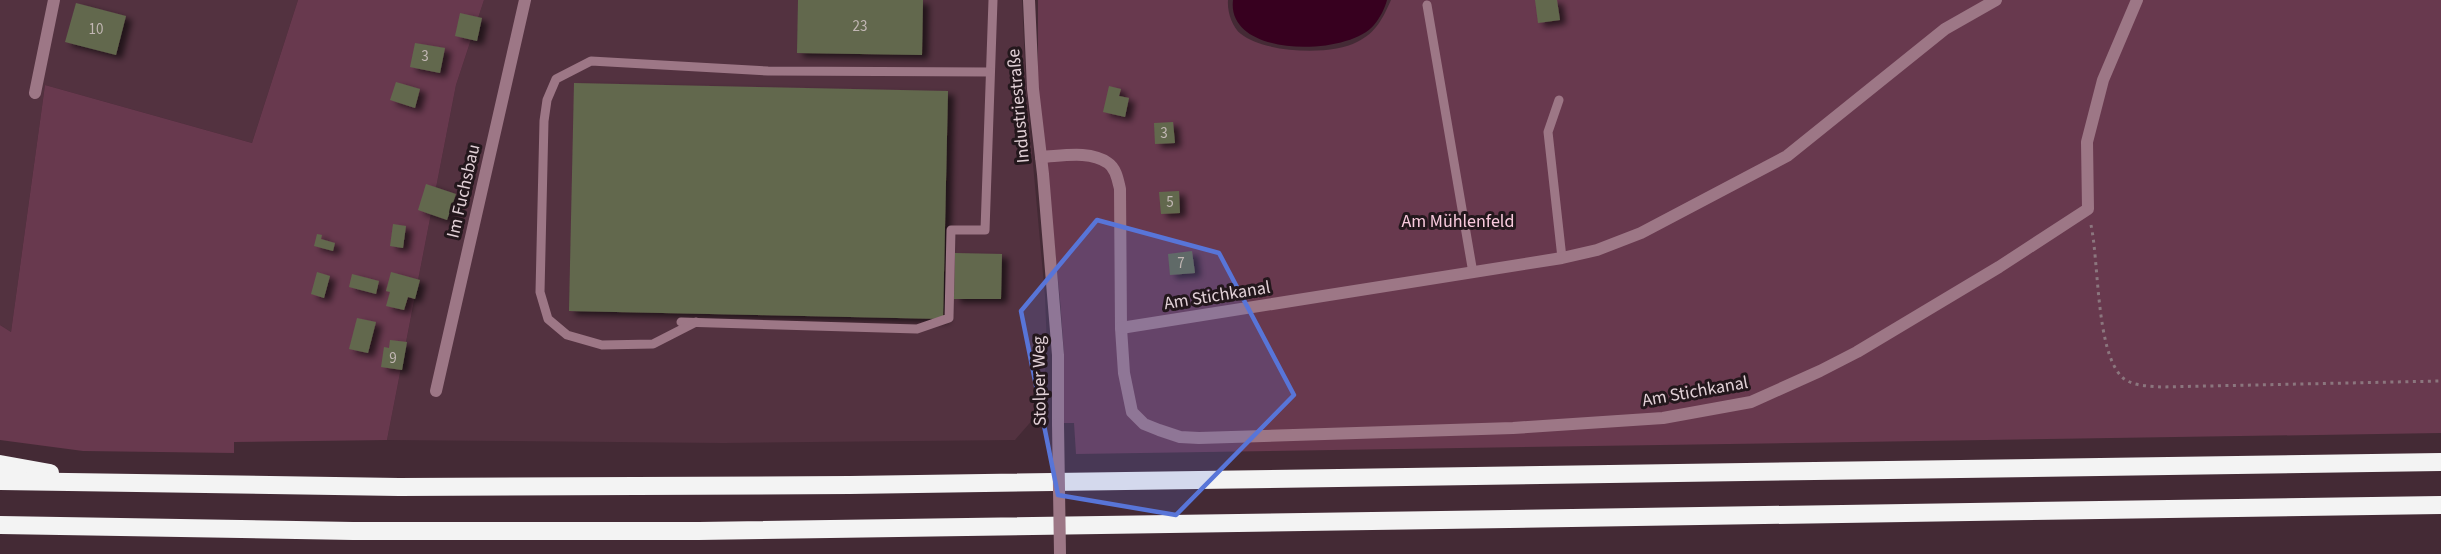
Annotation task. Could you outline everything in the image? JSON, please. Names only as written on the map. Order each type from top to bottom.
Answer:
[{"type":"highway","points":[[0,481],[399,488],[884,484],[2441,462]]},
{"type":"highway","points":[[0,464],[123,484]]},
{"type":"highway","points":[[0,525],[353,531],[699,531],[2441,505]]},
{"type":"highway","points":[[0,534],[100,527]]},
{"type":"street","points":[[35,93],[54,0]]},
{"type":"street","name":"Im Fuchsbau","points":[[436,391],[525,0]]},
{"type":"street","name":"Industriestraße","points":[[1029,0],[1033,89],[1046,208]]},
{"type":"street","name":"Am Stichkanal","points":[[1121,328],[1473,273],[1597,250],[1641,233],[1787,156],[1946,29],[1996,0]]},
{"type":"street","points":[[2088,209],[2087,142],[2103,80],[2138,0]]},
{"type":"street","name":"Am Stichkanal","points":[[1041,157],[1092,156],[1110,163],[1120,189],[1121,328],[1124,373],[1132,412],[1144,424],[1180,437],[1199,438],[1513,428],[1663,418],[1751,402],[1857,352],[1989,273],[2088,209]]},
{"type":"street","name":"Stolper Weg","points":[[1046,208],[1058,355],[1060,554]]},
{"type":"lane","points":[[681,322],[917,328],[949,318],[951,230],[985,230],[993,0]]},
{"type":"lane","points":[[1427,5],[1473,273]]},
{"type":"lane","points":[[696,322],[653,344],[602,345],[567,335],[548,319],[540,292],[544,121],[547,100],[556,79],[591,61],[768,70],[990,72]]},
{"type":"lane","points":[[1559,100],[1548,132],[1562,258]]},
{"type":"path","points":[[2088,209],[2095,242],[2106,345],[2122,378],[2131,382],[2161,387],[2441,381]]},
{"type":"highlighted area","points":[[1097,220],[1219,253],[1294,395],[1176,515],[1058,495],[1021,311]]},
{"type":"shaded area","points":[[0,0],[298,0],[252,143],[45,85],[11,332],[0,325]]},
{"type":"shaded area","points":[[484,0],[1022,0],[1026,87],[1045,296],[1047,348],[1042,409],[1015,440],[724,443],[387,440],[456,85]]},
{"type":"shaded area","points":[[1233,0],[1387,0],[1374,25],[1360,35],[1340,43],[1291,46],[1267,42],[1248,33],[1236,19]]},
{"type":"green space","points":[[298,0],[484,0],[456,85],[387,440],[234,442],[234,453],[83,451],[0,440],[0,325],[11,332],[45,85],[252,143]]},
{"type":"green space","name":"Am Mühlenfeld","points":[[1038,0],[1228,0],[1229,14],[1241,34],[1265,45],[1281,49],[1315,51],[1346,46],[1364,38],[1378,24],[1391,0],[2441,0],[2441,433],[1076,454],[1074,423],[1064,423],[1064,354],[1060,300],[1038,86]]},
{"type":"building","points":[[798,0],[923,0],[922,55],[797,53]]},
{"type":"building","points":[[1535,0],[1557,0],[1560,20],[1538,23]]},
{"type":"building","points":[[76,3],[126,16],[116,55],[65,42]]},
{"type":"building","points":[[460,13],[482,18],[477,41],[455,36]]},
{"type":"building","points":[[415,43],[445,48],[440,73],[410,67]]},
{"type":"building","points":[[396,82],[420,89],[415,108],[390,100]]},
{"type":"building","points":[[574,83],[948,91],[943,319],[569,311]]},
{"type":"building","points":[[1109,86],[1121,89],[1119,96],[1129,98],[1125,117],[1103,112]]},
{"type":"building","points":[[1173,122],[1175,143],[1155,144],[1154,123]]},
{"type":"building","points":[[426,184],[456,194],[447,220],[418,210]]},
{"type":"building","points":[[1179,191],[1180,213],[1161,214],[1159,192]]},
{"type":"building","points":[[393,224],[406,226],[403,248],[390,246]]},
{"type":"building","points":[[317,234],[322,235],[321,239],[335,243],[333,251],[314,246]]},
{"type":"building","points":[[1192,251],[1195,273],[1170,275],[1168,254]]},
{"type":"building","points":[[955,253],[1002,254],[1001,299],[954,299]]},
{"type":"building","points":[[317,272],[330,276],[324,298],[311,294]]},
{"type":"building","points":[[391,272],[420,280],[415,299],[408,297],[404,310],[386,306],[390,292],[386,291]]},
{"type":"building","points":[[352,274],[379,281],[376,294],[349,287]]},
{"type":"building","points":[[357,318],[376,322],[368,353],[349,349]]},
{"type":"building","points":[[390,340],[407,342],[402,370],[381,367],[384,347],[389,348]]}]
